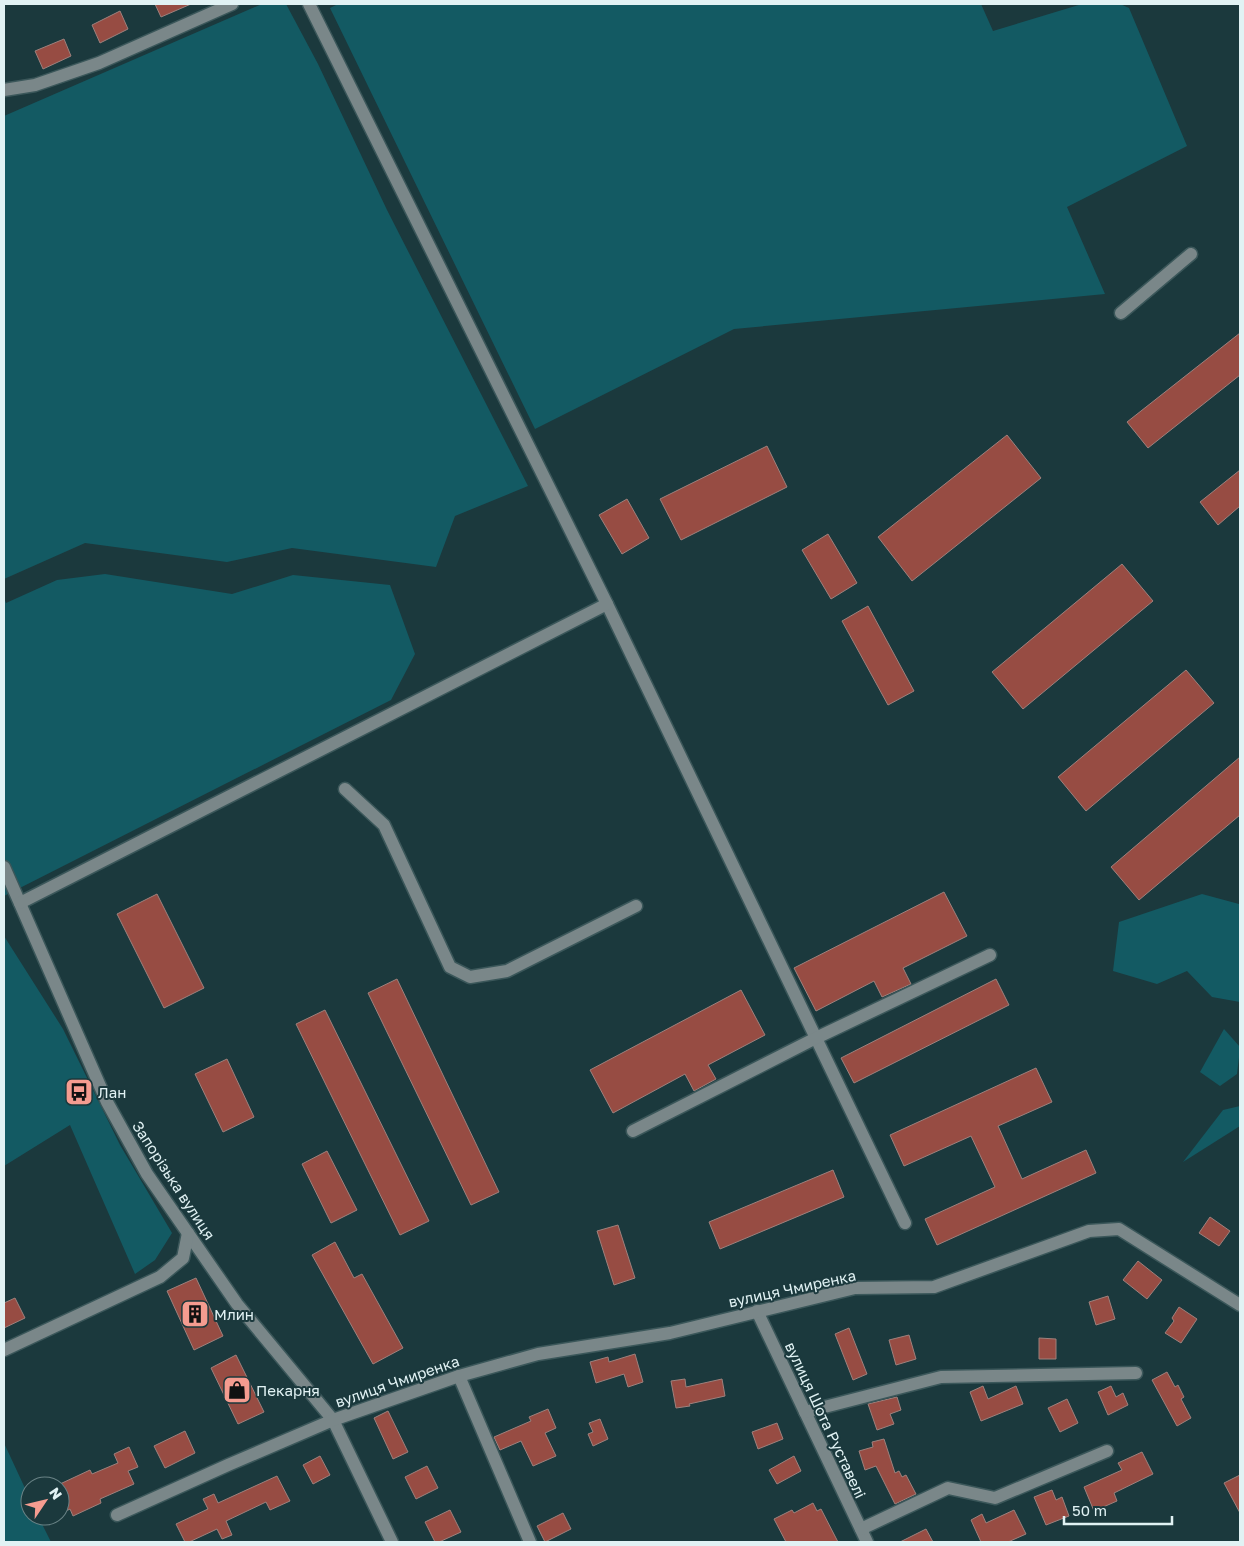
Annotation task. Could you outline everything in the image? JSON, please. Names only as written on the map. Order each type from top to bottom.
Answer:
[{"type":"street","points":[[4,90],[35,86],[99,63],[232,4]]},
{"type":"street","points":[[308,4],[607,604],[905,1223]]},
{"type":"street","points":[[1121,313],[1191,254]]},
{"type":"street","points":[[20,903],[607,604]]},
{"type":"street","points":[[345,790],[384,825],[450,966],[470,976],[506,971],[636,906]]},
{"type":"street","name":"Запорізька вулиця","points":[[4,867],[107,1102],[147,1174],[237,1304],[334,1420],[392,1542]]},
{"type":"street","points":[[633,1131],[816,1038],[990,955]]},
{"type":"street","name":"вулиця Чмиренка","points":[[334,1420],[460,1376],[538,1354],[670,1333],[855,1288],[934,1287],[1089,1231],[1119,1229],[1240,1305]]},
{"type":"street","points":[[4,1350],[160,1278],[184,1258],[188,1233]]},
{"type":"street","name":"вулиця Шота Руставелі","points":[[757,1311],[867,1542]]},
{"type":"street","points":[[805,1412],[941,1377],[1136,1373]]},
{"type":"street","points":[[460,1376],[530,1542]]},
{"type":"street","points":[[117,1514],[334,1420]]},
{"type":"street","points":[[860,1529],[948,1488],[995,1498],[1107,1451]]},
{"type":"shaded area","points":[[262,4],[286,4],[318,64],[387,210],[528,486],[455,516],[436,567],[292,548],[227,562],[85,543],[4,579],[4,116]]},
{"type":"shaded area","points":[[338,4],[981,4],[993,31],[1082,4],[1120,4],[1129,8],[1187,146],[1067,207],[1105,294],[734,329],[535,429],[330,8]]},
{"type":"shaded area","points":[[105,574],[232,594],[293,575],[390,585],[415,654],[391,700],[4,896],[4,598],[6,603],[57,580]]},
{"type":"shaded area","points":[[1202,894],[1239,904],[1240,894],[1240,1002],[1212,997],[1187,971],[1157,984],[1113,971],[1119,922]]},
{"type":"shaded area","points":[[4,936],[63,1029],[120,1145],[172,1233],[155,1260],[135,1274],[70,1125],[4,1166]]},
{"type":"shaded area","points":[[1224,1029],[1240,1049],[1237,1074],[1220,1086],[1200,1072]]},
{"type":"shaded area","points":[[1240,1106],[1240,1126],[1183,1162],[1223,1110]]},
{"type":"shaded area","points":[[4,1443],[20,1477],[20,1526],[43,1526],[51,1542],[4,1542]]},
{"type":"building","points":[[155,4],[191,4],[161,17]]},
{"type":"building","points":[[120,11],[128,29],[100,43],[92,25]]},
{"type":"building","points":[[64,39],[71,56],[43,69],[35,51]]},
{"type":"building","points":[[1240,333],[1240,375],[1148,448],[1127,422]]},
{"type":"building","points":[[1007,435],[1041,478],[912,581],[878,537]]},
{"type":"building","points":[[767,446],[787,487],[681,540],[660,499]]},
{"type":"building","points":[[1240,470],[1240,506],[1218,525],[1200,502]]},
{"type":"building","points":[[627,499],[649,538],[622,554],[599,515]]},
{"type":"building","points":[[828,534],[857,583],[831,599],[802,550]]},
{"type":"building","points":[[1122,564],[1153,601],[1023,709],[992,672]]},
{"type":"building","points":[[868,606],[914,691],[888,705],[842,621]]},
{"type":"building","points":[[1186,670],[1214,703],[1086,811],[1058,777]]},
{"type":"building","points":[[1240,757],[1240,815],[1139,900],[1111,867]]},
{"type":"building","points":[[944,892],[967,936],[903,968],[911,984],[882,997],[874,981],[816,1011],[794,968]]},
{"type":"building","points":[[157,894],[204,988],[164,1008],[117,914]]},
{"type":"building","points":[[397,979],[499,1192],[471,1205],[368,993]]},
{"type":"building","points":[[996,979],[1009,1005],[854,1083],[841,1058]]},
{"type":"building","points":[[741,990],[765,1035],[708,1065],[716,1079],[694,1091],[685,1074],[613,1113],[590,1070]]},
{"type":"building","points":[[325,1010],[429,1221],[400,1235],[296,1024]]},
{"type":"building","points":[[227,1059],[254,1117],[223,1132],[195,1074]]},
{"type":"building","points":[[1036,1068],[1052,1102],[998,1126],[1022,1179],[1086,1150],[1096,1173],[937,1245],[925,1219],[995,1187],[971,1136],[904,1166],[890,1135]]},
{"type":"building","points":[[327,1151],[357,1210],[331,1223],[302,1164]]},
{"type":"building","points":[[833,1170],[844,1197],[720,1249],[709,1222]]},
{"type":"building","points":[[1210,1217],[1230,1231],[1219,1246],[1199,1233]]},
{"type":"building","points":[[618,1225],[635,1278],[614,1285],[597,1231]]},
{"type":"building","points":[[335,1242],[354,1278],[362,1274],[403,1348],[373,1364],[312,1255]]},
{"type":"building","points":[[1138,1261],[1162,1280],[1147,1299],[1123,1280]]},
{"type":"building","name":"Млин","points":[[196,1278],[223,1336],[194,1350],[167,1291]]},
{"type":"building","points":[[1108,1296],[1115,1319],[1096,1325],[1089,1302]]},
{"type":"building","points":[[15,1298],[25,1318],[4,1328],[4,1303]]},
{"type":"building","points":[[1179,1307],[1197,1319],[1181,1343],[1165,1333],[1174,1321],[1172,1318]]},
{"type":"building","points":[[849,1328],[867,1374],[853,1380],[835,1334]]},
{"type":"building","points":[[909,1335],[916,1359],[896,1365],[889,1340]]},
{"type":"building","points":[[1039,1338],[1056,1339],[1056,1359],[1039,1359]]},
{"type":"building","points":[[635,1354],[643,1382],[628,1387],[624,1374],[596,1383],[590,1362],[608,1357],[609,1362]]},
{"type":"building","name":"Пекарня","points":[[236,1355],[264,1412],[238,1424],[211,1368]]},
{"type":"building","points":[[1167,1372],[1175,1387],[1178,1385],[1184,1397],[1181,1399],[1191,1418],[1177,1426],[1152,1380]]},
{"type":"building","points":[[685,1379],[686,1387],[722,1379],[725,1396],[676,1408],[671,1381]]},
{"type":"building","points":[[983,1386],[988,1399],[1016,1386],[1023,1404],[981,1421],[970,1392]]},
{"type":"building","points":[[1111,1386],[1116,1397],[1123,1393],[1128,1405],[1108,1415],[1098,1392]]},
{"type":"building","points":[[897,1397],[901,1410],[890,1414],[894,1424],[877,1430],[868,1404]]},
{"type":"building","points":[[1067,1399],[1078,1423],[1060,1432],[1048,1408]]},
{"type":"building","points":[[548,1409],[556,1428],[545,1433],[556,1456],[533,1466],[521,1441],[500,1450],[494,1437],[531,1421],[529,1417]]},
{"type":"building","points":[[388,1411],[408,1452],[393,1459],[374,1418]]},
{"type":"building","points":[[600,1419],[608,1439],[593,1446],[588,1434],[593,1432],[589,1423]]},
{"type":"building","points":[[777,1423],[783,1439],[758,1449],[752,1432]]},
{"type":"building","points":[[185,1431],[195,1453],[165,1468],[154,1446]]},
{"type":"building","points":[[884,1439],[895,1473],[899,1471],[902,1477],[906,1475],[916,1494],[895,1504],[876,1466],[865,1470],[859,1451],[873,1447],[872,1442]]},
{"type":"building","points":[[129,1447],[138,1467],[128,1471],[134,1484],[100,1499],[101,1503],[73,1516],[70,1509],[70,1479],[90,1470],[92,1474],[118,1463],[114,1454]]},
{"type":"building","points":[[1142,1452],[1153,1474],[1114,1493],[1117,1501],[1094,1511],[1084,1487],[1122,1470],[1118,1463]]},
{"type":"building","points":[[320,1456],[330,1475],[313,1484],[303,1465]]},
{"type":"building","points":[[794,1456],[801,1471],[777,1484],[769,1470]]},
{"type":"building","points":[[427,1466],[438,1488],[416,1499],[405,1477]]},
{"type":"building","points":[[1240,1475],[1240,1513],[1224,1483]]},
{"type":"building","points":[[277,1476],[290,1501],[270,1510],[266,1502],[226,1521],[232,1535],[222,1539],[217,1529],[189,1542],[185,1542],[176,1524],[208,1509],[203,1499],[214,1494],[218,1503]]},
{"type":"building","points":[[1052,1490],[1056,1500],[1062,1497],[1069,1516],[1046,1525],[1034,1497]]},
{"type":"building","points":[[813,1503],[817,1511],[821,1509],[838,1542],[786,1542],[774,1519],[792,1510],[794,1513]]},
{"type":"building","points":[[450,1510],[461,1532],[435,1542],[425,1522]]},
{"type":"building","points":[[1014,1510],[1026,1534],[1008,1542],[981,1542],[971,1520],[982,1514],[986,1523]]},
{"type":"building","points":[[563,1513],[571,1529],[545,1542],[537,1526]]},
{"type":"building","points":[[926,1529],[933,1542],[900,1542]]},
{"type":"place","name":"Лан","points":[[79,1092]]},
{"type":"place","name":"Млин","points":[[195,1314]]},
{"type":"place","name":"Пекарня","points":[[237,1390]]}]
